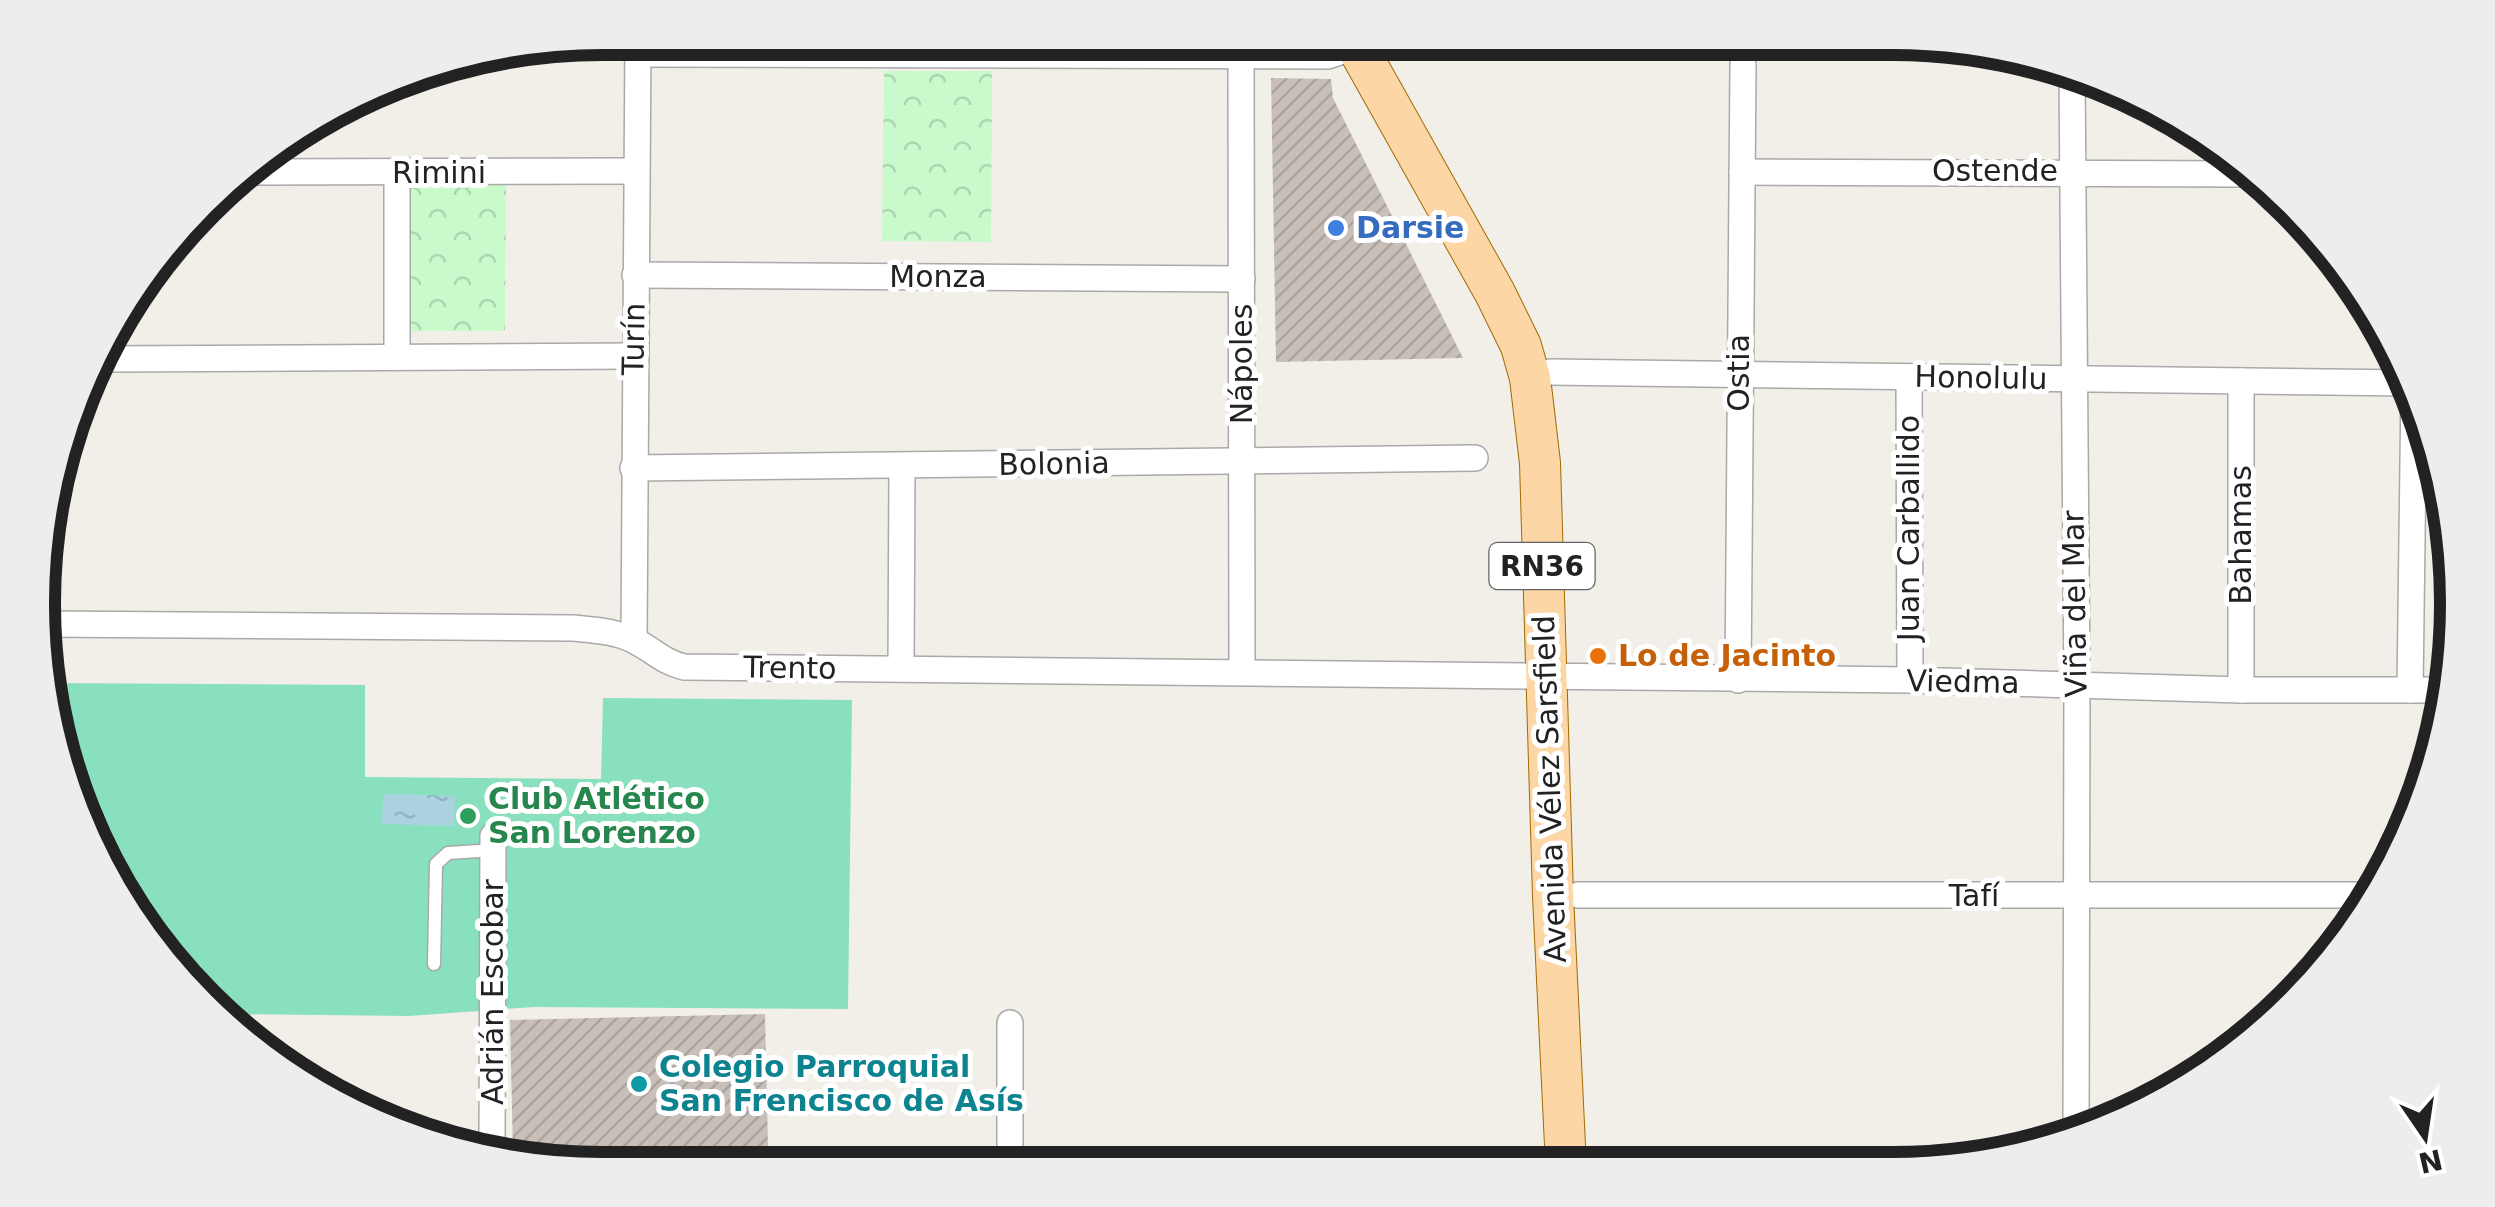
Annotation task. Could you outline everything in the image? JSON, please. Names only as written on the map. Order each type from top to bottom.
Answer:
[{"type":"main road","name":"Avenida Vélez Sarsfield","points":[[1374,55],[1495,293],[1530,378],[1578,895],[1578,1152]]},
{"type":"main road","name":"Avenida Vélez Sarsfield","points":[[1375,55],[1531,313],[1550,372],[1562,455],[1557,677],[1577,1152]]},
{"type":"street","name":"Turín","points":[[634,640],[638,55]]},
{"type":"street","points":[[1241,55],[1331,55]]},
{"type":"street","name":"Nápoles","points":[[1241,55],[1242,672]]},
{"type":"street","name":"Ostia","points":[[1738,680],[1742,65]]},
{"type":"street","name":"Viña del Mar","points":[[2072,86],[2076,1120]]},
{"type":"street","name":"Rimini","points":[[265,172],[636,171]]},
{"type":"street","name":"Ostende","points":[[1742,172],[2232,174]]},
{"type":"street","points":[[397,173],[397,356]]},
{"type":"street","name":"Monza","points":[[635,275],[1242,279]]},
{"type":"street","points":[[113,359],[634,356]]},
{"type":"street","name":"Honolulu","points":[[1550,372],[2394,385]]},
{"type":"street","name":"Juan Carballido","points":[[1909,377],[1910,680]]},
{"type":"street","name":"Bahamas","points":[[2241,381],[2242,690]]},
{"type":"street","points":[[2410,690],[2413,432]]},
{"type":"street","name":"Bolonia","points":[[633,468],[1475,458]]},
{"type":"street","points":[[900,669],[902,467]]},
{"type":"street","name":"Trento","points":[[56,624],[572,628],[634,640],[664,662],[684,667],[1557,677]]},
{"type":"street","name":"Viedma","points":[[1557,677],[2432,690]]},
{"type":"street","name":"Adrián Escobar","points":[[492,1140],[493,843]]},
{"type":"street","name":"Tafí","points":[[1578,895],[2356,895]]},
{"type":"street","points":[[1010,1023],[1010,1152]]},
{"type":"lane","points":[[434,964],[436,864],[448,853],[493,843]]},
{"type":"green space","points":[[884,71],[992,71],[991,242],[882,241]]},
{"type":"green space","points":[[403,177],[506,177],[505,331],[402,331]]},
{"type":"green space","name":"Club Atlético San Lorenzo","points":[[61,683],[365,685],[365,777],[601,779],[603,698],[852,700],[848,1009],[534,1007],[409,1016],[240,1014],[191,965],[128,878],[84,780]]},
{"type":"water","points":[[383,794],[455,796],[454,826],[382,824]]},
{"type":"building","name":"Darsie","points":[[1271,78],[1331,79],[1333,98],[1463,358],[1276,362]]},
{"type":"building","name":"Colegio Parroquial San Frencisco de Asís","points":[[765,1014],[768,1148],[571,1151],[513,1144],[510,1020]]},
{"type":"place","name":"Darsie","points":[[1336,228]]},
{"type":"place","name":"Lo de Jacinto","points":[[1598,656]]},
{"type":"place","name":"Club Atlético San Lorenzo","points":[[468,816]]},
{"type":"place","name":"Colegio Parroquial San Frencisco de Asís","points":[[639,1084]]}]
